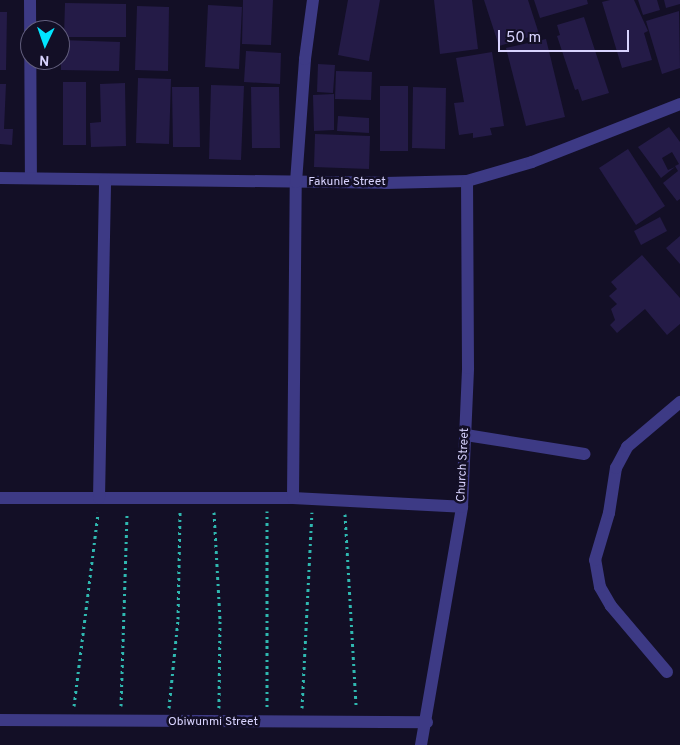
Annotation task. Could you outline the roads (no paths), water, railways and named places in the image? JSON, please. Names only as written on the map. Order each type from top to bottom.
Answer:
[{"type":"street","points":[[30,0],[31,178]]},
{"type":"street","points":[[293,498],[296,182],[305,59],[313,0]]},
{"type":"street","name":"Fakunle Street","points":[[0,178],[296,182],[467,181],[532,162],[680,104]]},
{"type":"street","points":[[99,498],[105,180]]},
{"type":"street","name":"Church Street","points":[[422,745],[462,506],[466,435],[467,181]]},
{"type":"street","points":[[667,672],[612,606],[600,587],[595,560],[609,513],[616,468],[627,447],[680,402]]},
{"type":"street","points":[[466,435],[584,454]]},
{"type":"street","points":[[0,498],[99,498],[127,500],[293,498],[345,503],[462,506]]},
{"type":"street","name":"Obiwunmi Street","points":[[0,720],[120,721],[168,724],[301,721],[357,723],[427,722]]}]
